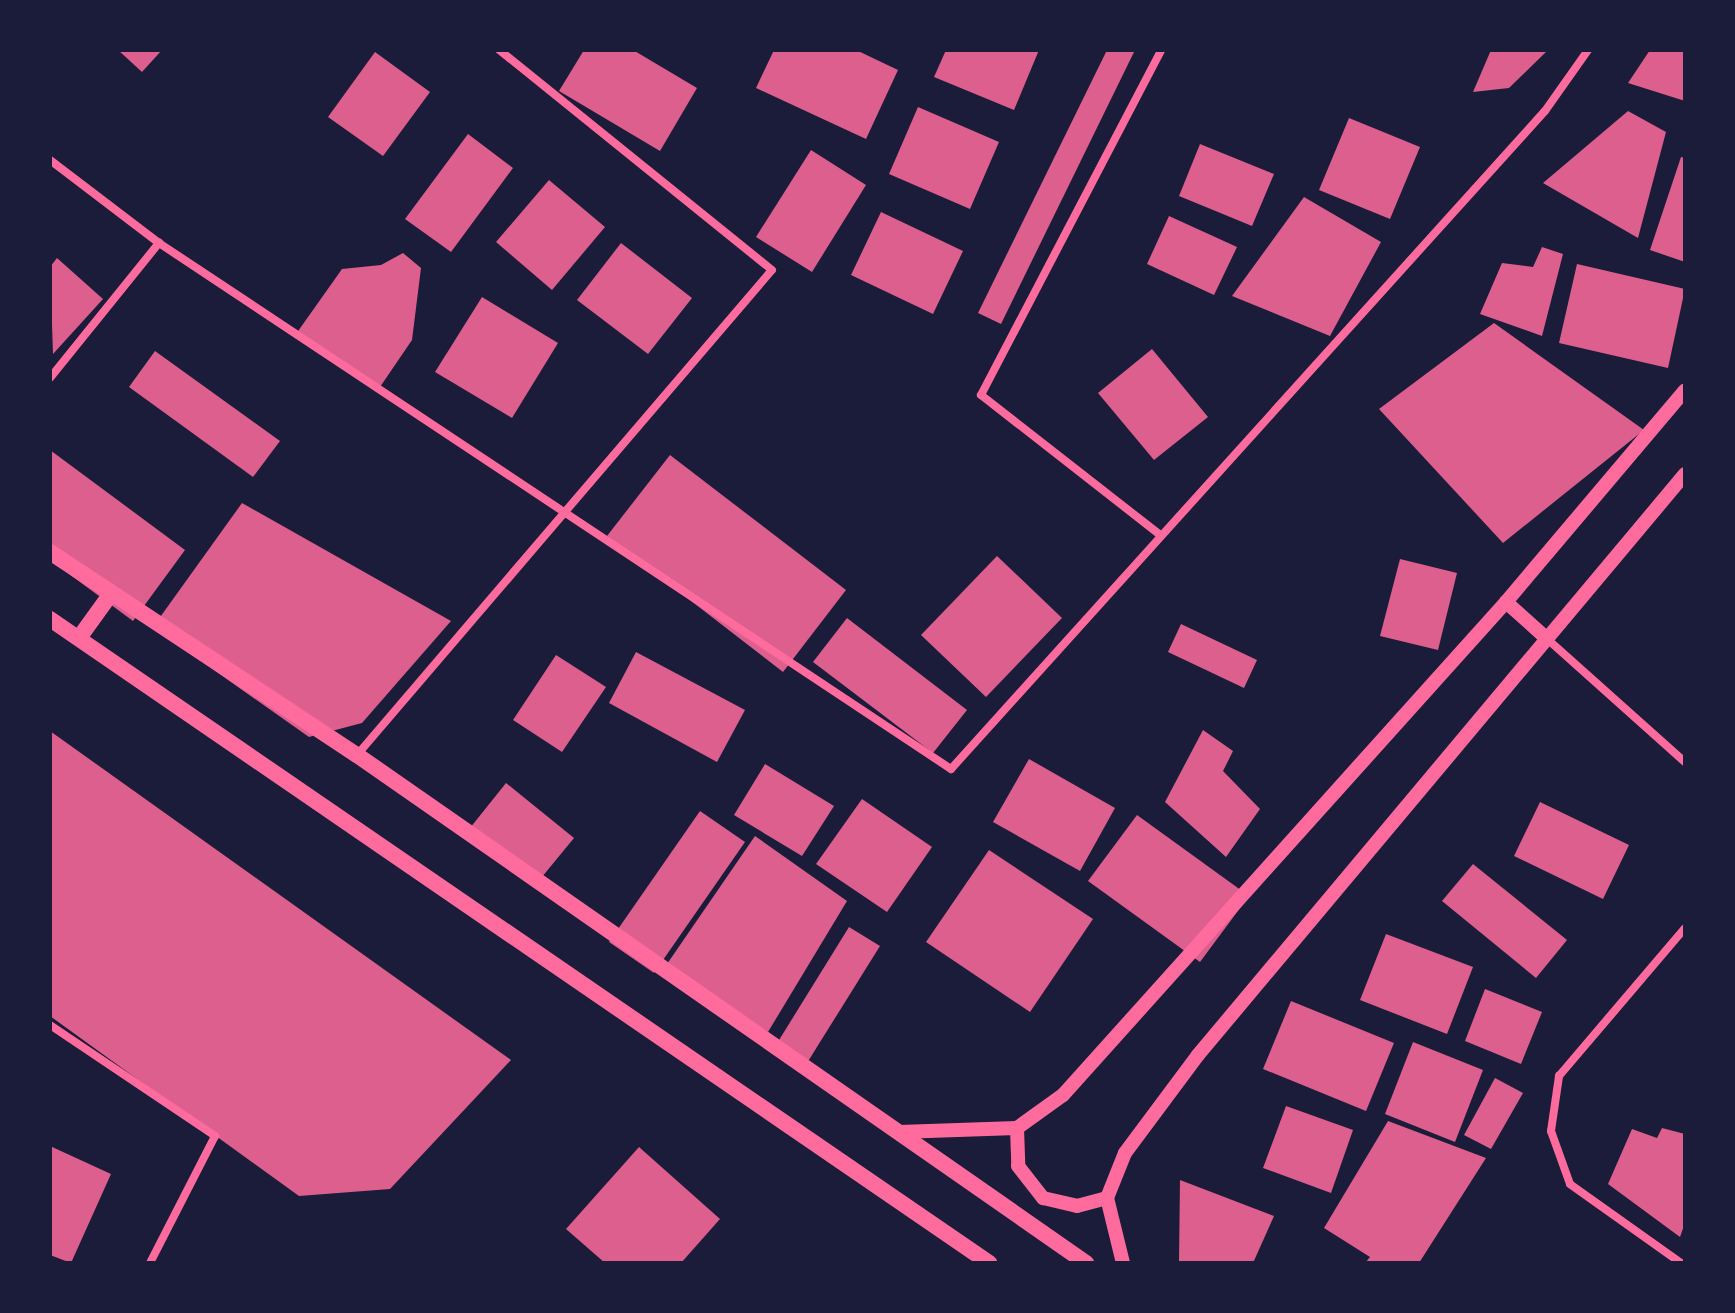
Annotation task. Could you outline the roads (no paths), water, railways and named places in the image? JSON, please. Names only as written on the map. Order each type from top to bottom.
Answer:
[{"type":"main road","points":[[50,552],[110,595],[357,755],[1086,1263]]},
{"type":"main road","points":[[79,638],[110,595]]},
{"type":"main road","points":[[50,619],[966,1256],[989,1263]]},
{"type":"street","points":[[357,755],[561,511],[772,270],[499,50]]},
{"type":"street","points":[[1159,534],[981,395],[1161,50]]},
{"type":"street","points":[[50,160],[159,243],[951,769],[1159,534],[1545,111],[1588,50]]},
{"type":"street","points":[[50,378],[159,243]]},
{"type":"street","points":[[899,1132],[1017,1128],[1063,1095],[1506,602],[1685,390]]},
{"type":"street","points":[[1123,1263],[1107,1198],[1125,1153],[1198,1055],[1545,637],[1685,474]]},
{"type":"street","points":[[1506,602],[1685,762]]},
{"type":"street","points":[[1681,1263],[1570,1184],[1551,1131],[1559,1076],[1685,928]]},
{"type":"street","points":[[50,1025],[215,1136],[150,1263]]},
{"type":"street","points":[[1017,1128],[1018,1166],[1043,1198],[1077,1206],[1107,1198]]}]
